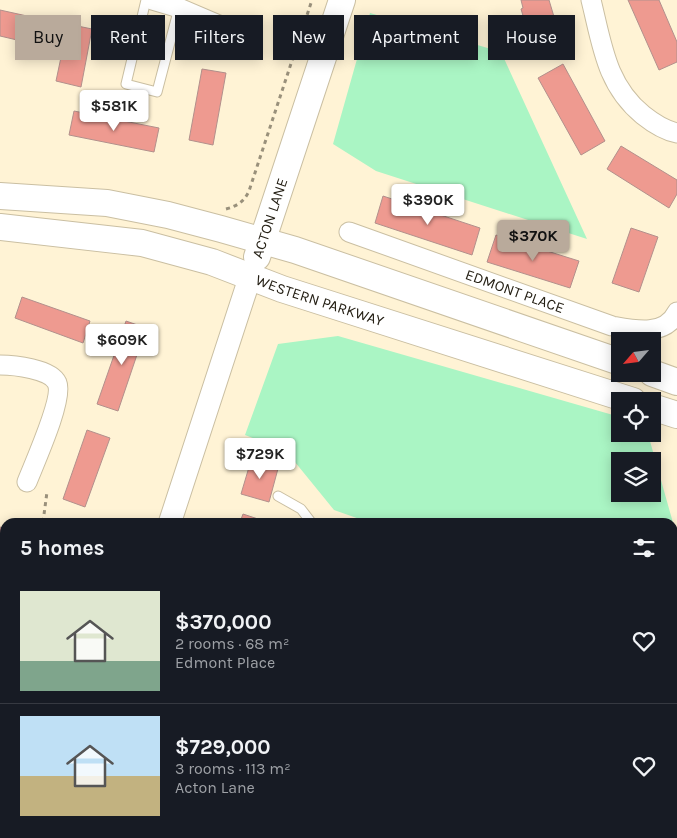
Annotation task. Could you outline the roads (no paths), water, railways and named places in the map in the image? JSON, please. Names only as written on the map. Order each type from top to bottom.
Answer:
[{"type":"main road","name":"ACTON LANE","points":[[250,276],[342,0]]},
{"type":"main road","points":[[0,196],[107,203],[168,215],[262,240],[611,359]]},
{"type":"main road","name":"WESTERN PARKWAY","points":[[0,227],[142,242],[212,262],[282,289],[611,394]]},
{"type":"main road","points":[[661,376],[677,382]]},
{"type":"main road","points":[[661,410],[677,415]]},
{"type":"street","points":[[152,0],[196,15]]},
{"type":"street","points":[[591,0],[609,70],[621,94],[656,126],[677,133]]},
{"type":"street","name":"EDMONT PLACE","points":[[349,232],[612,326],[642,331],[659,328],[674,319],[677,312]]},
{"type":"street","name":"ACTON LANE","points":[[171,518],[250,276]]},
{"type":"street","points":[[0,365],[29,368],[53,377],[58,384],[58,394],[52,418],[27,482]]},
{"type":"lane","points":[[146,0],[126,84],[157,92],[180,8]]},
{"type":"lane","points":[[278,496],[302,509],[308,518]]}]
